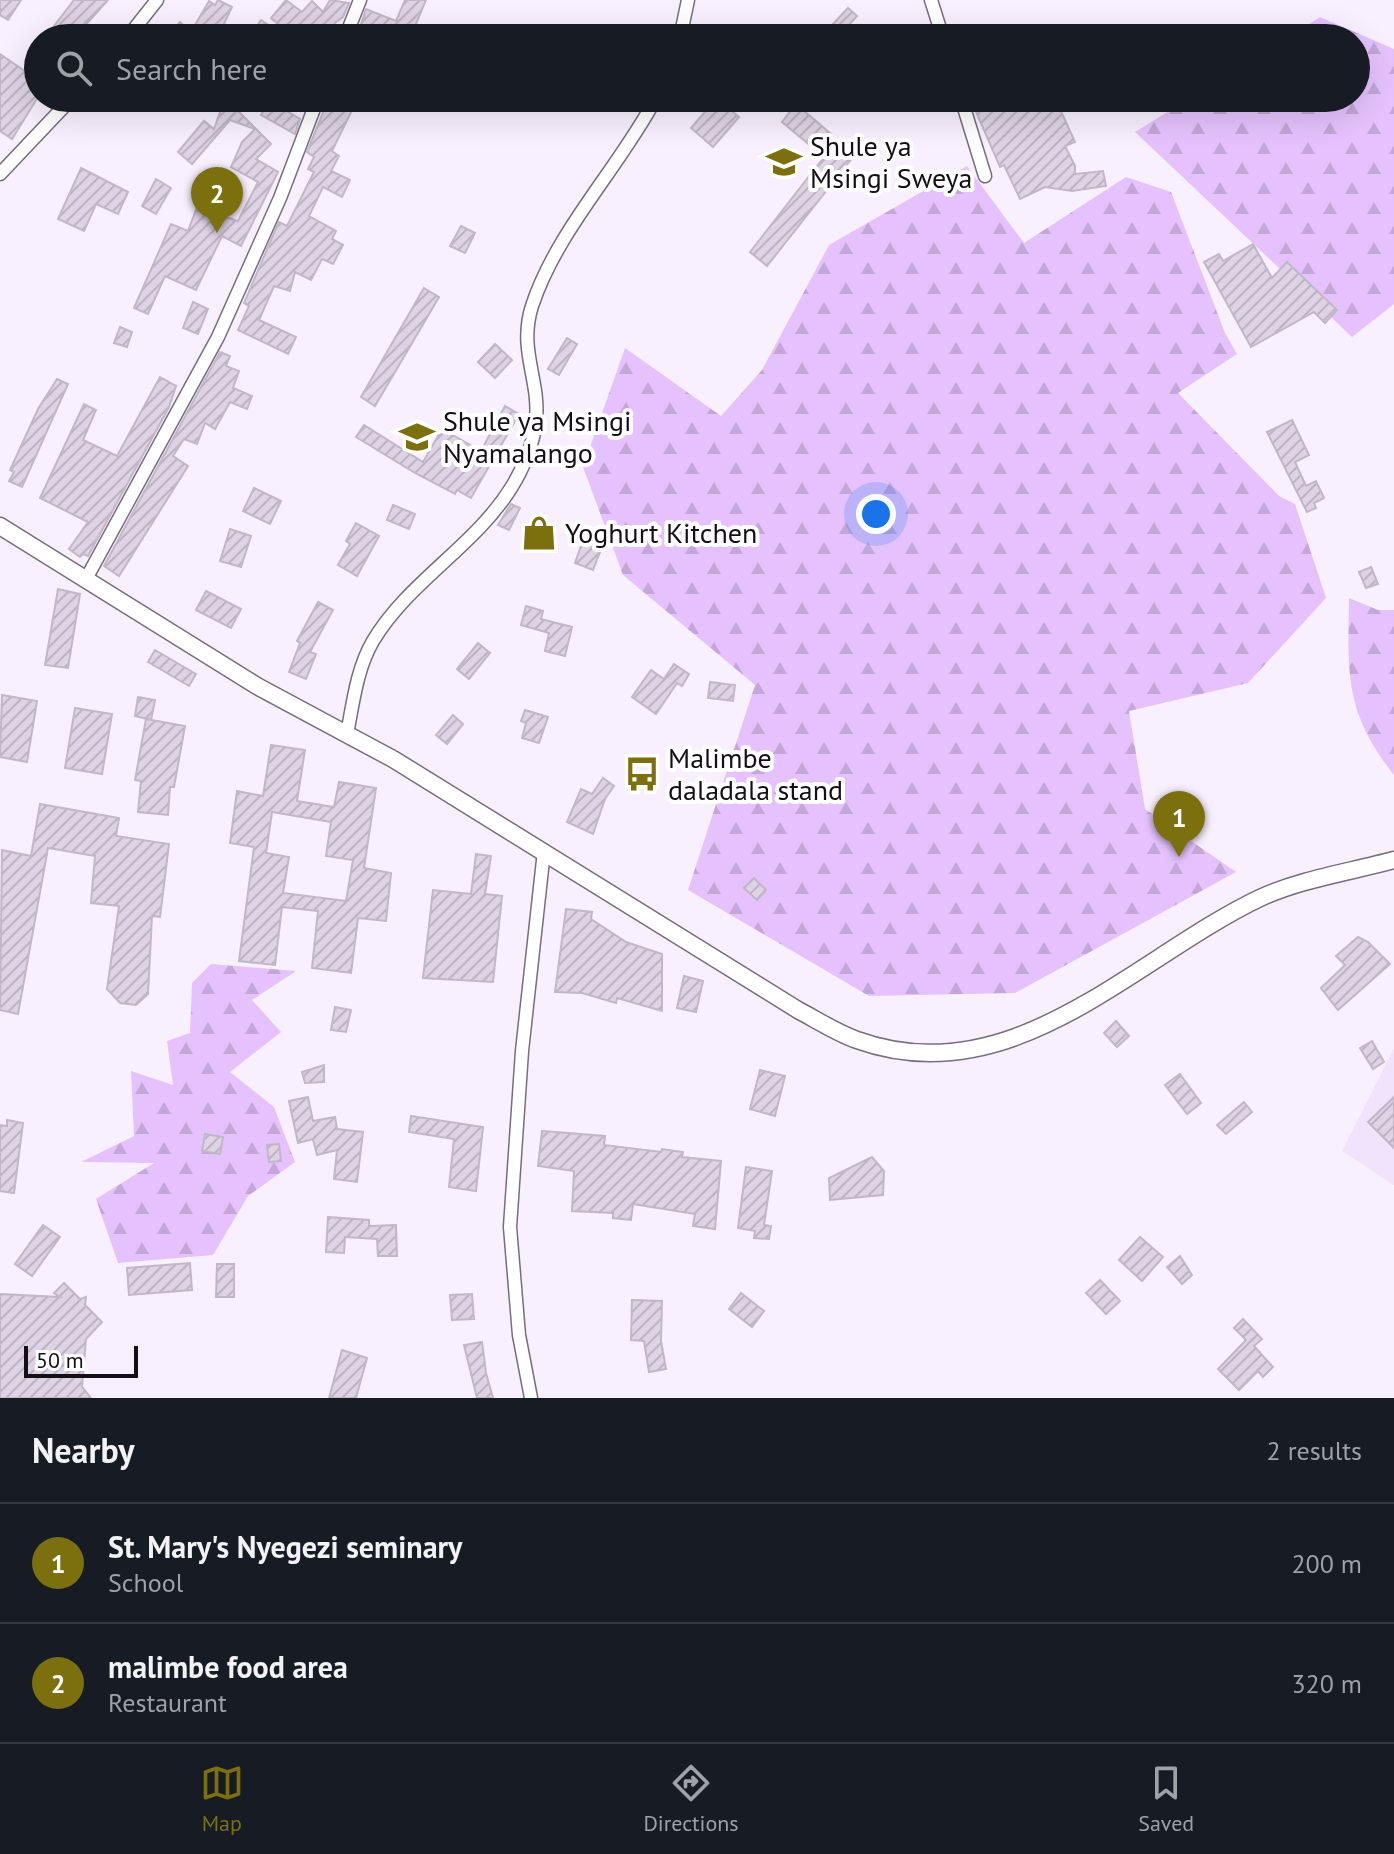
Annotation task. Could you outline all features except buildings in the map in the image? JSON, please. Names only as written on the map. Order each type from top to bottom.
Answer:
[{"type":"main road","points":[[0,526],[257,686],[347,734],[544,851],[798,1010],[856,1040],[916,1052],[966,1050],[1025,1035],[1089,1004],[1260,898],[1394,860]]},
{"type":"street","points":[[138,24],[157,0]]},
{"type":"street","points":[[351,24],[360,0]]},
{"type":"street","points":[[683,24],[688,0]]},
{"type":"street","points":[[931,0],[939,24]]},
{"type":"street","points":[[0,171],[58,112]]},
{"type":"street","points":[[86,579],[218,337],[280,198],[313,112]]},
{"type":"street","points":[[347,734],[357,685],[372,643],[412,594],[511,489],[528,454],[536,419],[526,355],[526,330],[533,305],[566,239],[648,112]]},
{"type":"street","points":[[965,112],[985,176]]},
{"type":"street","points":[[531,1398],[519,1335],[510,1227],[522,1051],[544,851]]},
{"type":"shaded area","points":[[1394,1048],[1394,1185],[1342,1151]]},
{"type":"green space","points":[[1320,17],[1336,24],[1309,24]]},
{"type":"green space","points":[[1370,39],[1394,49],[1394,304],[1352,337],[1135,132],[1167,112],[1370,112]]},
{"type":"green space","points":[[967,166],[1024,243],[1126,177],[1171,192],[1225,333],[1237,354],[1178,393],[1279,496],[1295,504],[1326,598],[1248,683],[1129,711],[1145,809],[1236,872],[1015,993],[869,996],[688,890],[755,685],[623,575],[583,467],[625,348],[721,416],[762,370],[829,245]]},
{"type":"green space","points":[[1349,598],[1378,610],[1394,610],[1394,775],[1366,731],[1352,691]]},
{"type":"green space","points":[[211,964],[296,971],[252,1000],[281,1032],[230,1072],[274,1107],[295,1162],[248,1196],[213,1255],[118,1263],[96,1199],[154,1163],[81,1162],[134,1136],[131,1071],[173,1085],[167,1041],[190,1033],[192,983]]},
{"type":"place","name":"Shule ya Msingi Sweya","points":[[784,162]]},
{"type":"place","name":"malimbe food area","points":[[217,233]]},
{"type":"place","name":"Shule ya Msingi Nyamalango","points":[[417,437]]},
{"type":"place","name":"Yoghurt Kitchen","points":[[539,533]]},
{"type":"place","name":"Malimbe daladala stand","points":[[642,774]]},
{"type":"place","name":"St. Mary's Nyegezi seminary","points":[[1179,857]]}]
